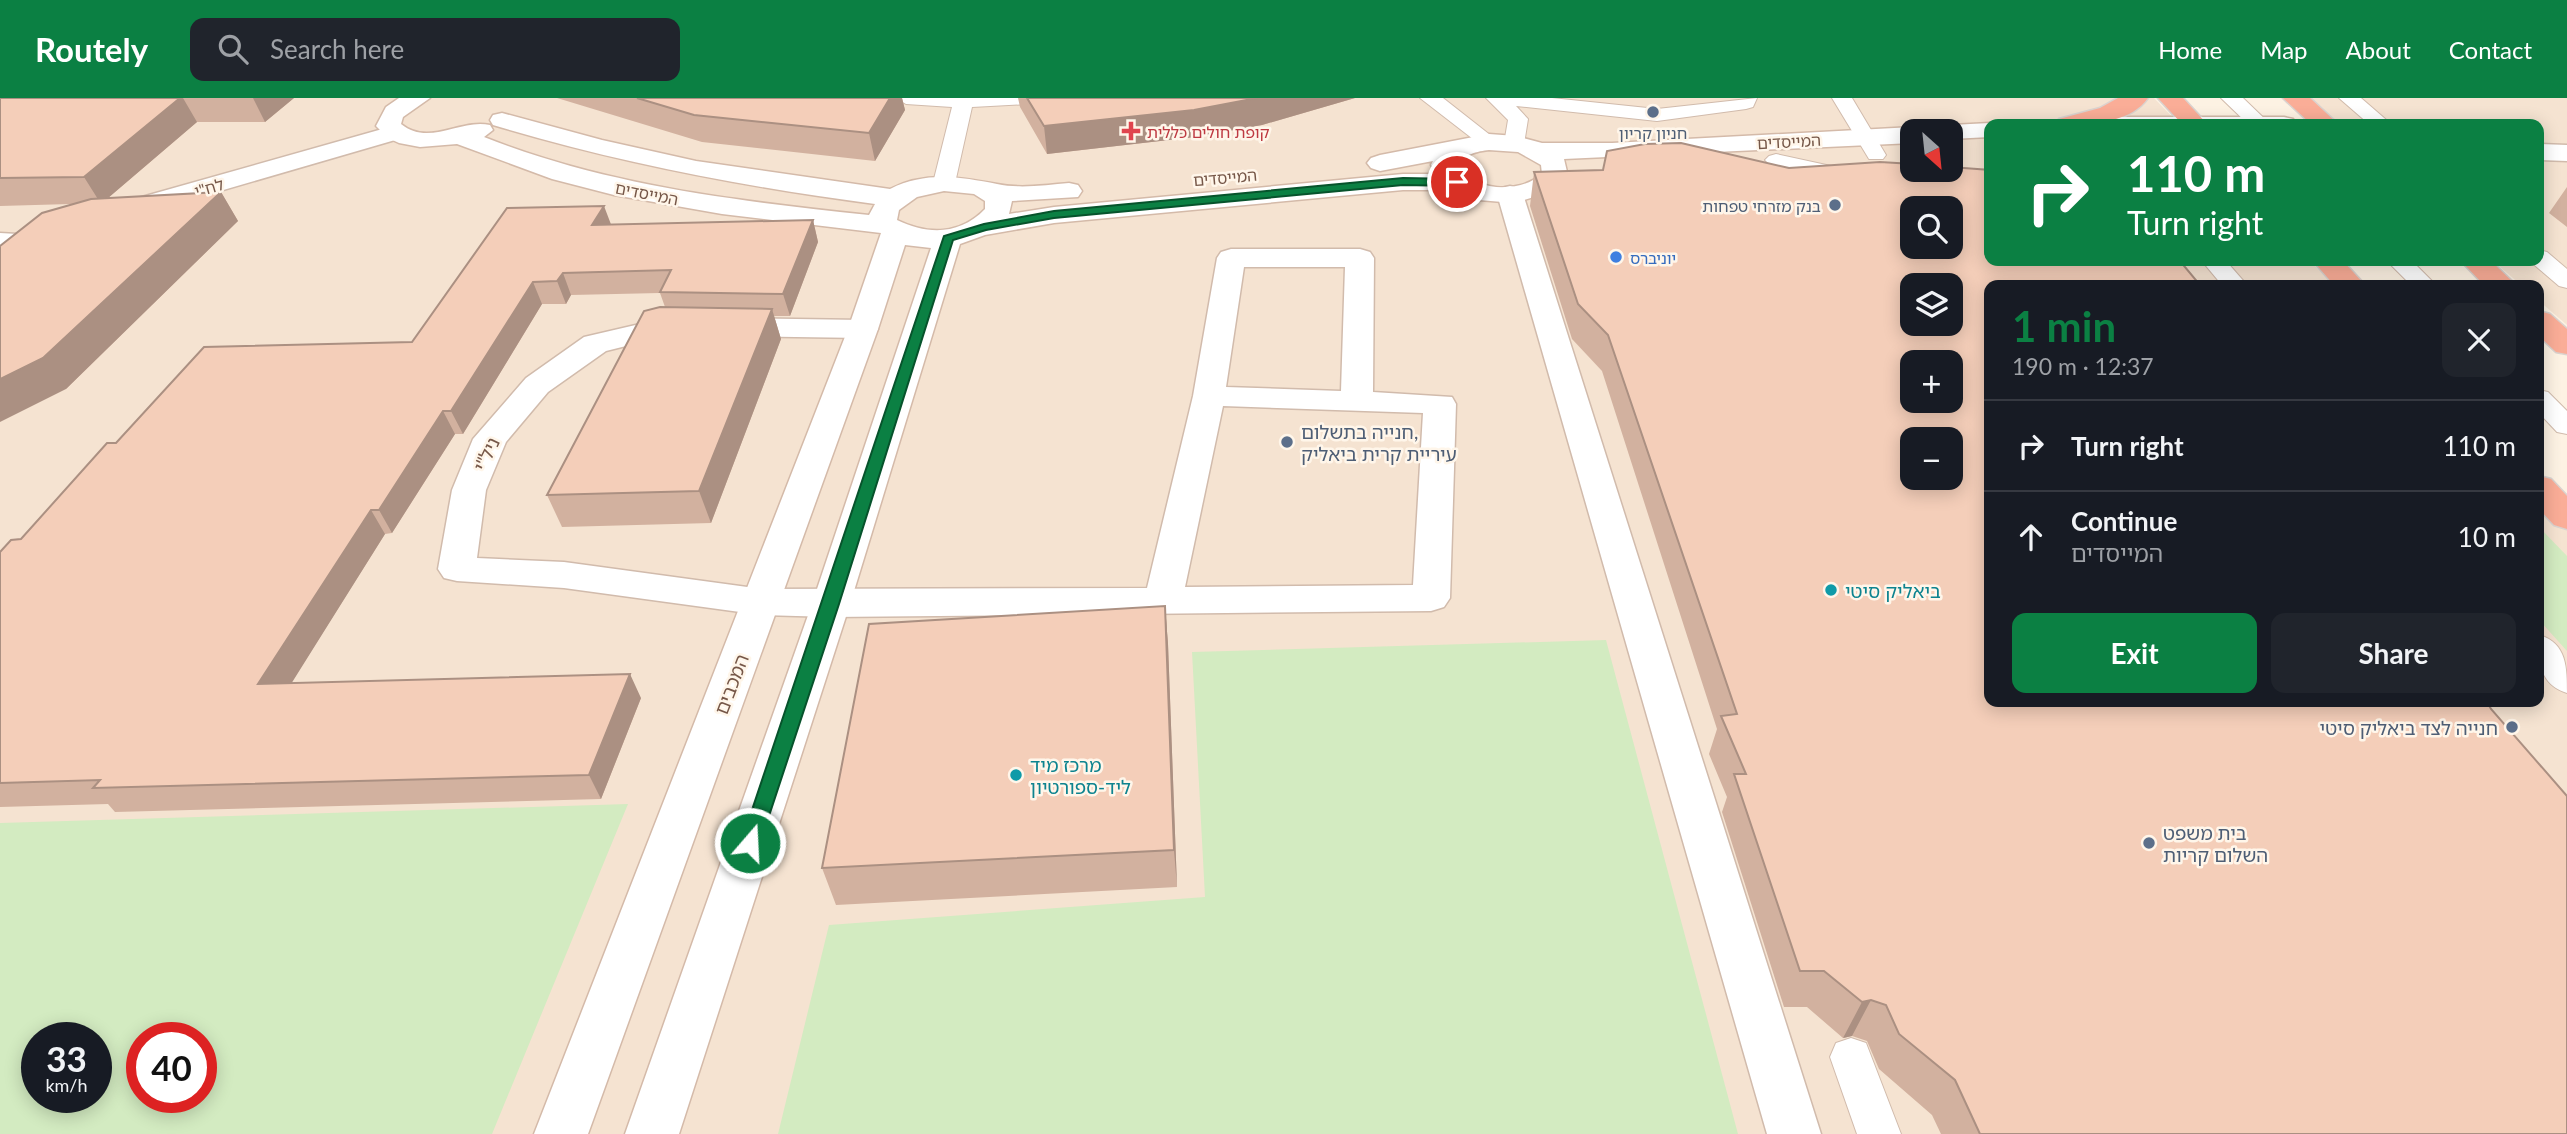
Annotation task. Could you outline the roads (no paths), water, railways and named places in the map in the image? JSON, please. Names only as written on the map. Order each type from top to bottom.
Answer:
[{"type":"highway","points":[[2087,119],[2109,113],[2136,98]]},
{"type":"highway","points":[[2170,98],[2190,119]]},
{"type":"highway","points":[[2295,98],[2320,119]]},
{"type":"highway","points":[[2332,266],[2345,280]]},
{"type":"highway","points":[[2480,266],[2496,280]]},
{"type":"highway","points":[[2544,324],[2567,345]]},
{"type":"highway","points":[[2544,492],[2567,517]]},
{"type":"street","points":[[409,100],[388,119],[388,126],[393,132],[420,139],[458,136],[508,109]]},
{"type":"street","name":"המייסדים","points":[[508,109],[562,139],[668,165],[784,185],[892,218],[927,239],[1054,215],[1403,182],[1457,182],[1491,193],[1510,194],[1541,188],[1555,176],[1620,168],[1776,160],[1870,146],[1900,138]]},
{"type":"street","points":[[1964,131],[1984,130]]},
{"type":"street","name":"לח\"י","points":[[104,218],[393,132]]},
{"type":"street","name":"המייסדים","points":[[458,136],[508,158],[636,192],[761,212],[892,218]]},
{"type":"street","name":"המייסדים","points":[[944,183],[971,184],[992,192],[1061,192],[1389,162],[1502,143],[1540,151],[1870,146],[1900,152]]},
{"type":"street","points":[[1457,149],[1448,156],[1444,165],[1448,174],[1457,182]]},
{"type":"street","points":[[1540,151],[1555,163],[1555,176]]},
{"type":"street","points":[[1964,152],[1984,151]]},
{"type":"street","points":[[2544,152],[2567,153]]},
{"type":"street","points":[[892,218],[926,185],[944,183]]},
{"type":"street","points":[[652,1134],[831,604],[966,233],[995,219],[1001,209],[999,200],[992,192]]},
{"type":"street","points":[[1510,194],[1797,1125]]},
{"type":"street","name":"המכבים","points":[[561,1134],[863,329],[892,218]]},
{"type":"street","points":[[0,261],[25,238]]},
{"type":"street","points":[[1163,601],[1209,396],[1231,258],[1276,248],[1360,258],[1357,401]]},
{"type":"street","name":"ניל\"י","points":[[762,602],[564,575],[457,569],[469,490],[490,439],[498,429],[537,385],[596,344],[670,326],[863,329]]},
{"type":"street","points":[[762,602],[831,604],[1431,598],[1440,404],[1209,396]]},
{"type":"lane","points":[[906,98],[1028,98]]},
{"type":"lane","points":[[1430,98],[1502,143],[1518,119],[1496,98]]},
{"type":"lane","points":[[1496,98],[1657,115],[1746,103],[1747,98]]},
{"type":"lane","points":[[1842,98],[1870,146]]},
{"type":"lane","points":[[2231,98],[2254,119]]},
{"type":"lane","points":[[944,183],[964,100]]},
{"type":"lane","points":[[2349,100],[2374,119]]},
{"type":"lane","points":[[1776,160],[1865,181]]},
{"type":"lane","points":[[2544,261],[2567,281]]},
{"type":"lane","points":[[2218,266],[2231,280]]},
{"type":"lane","points":[[2404,266],[2419,280]]},
{"type":"lane","points":[[2544,403],[2567,426]]},
{"type":"lane","points":[[2544,652],[2567,681]]},
{"type":"lane","points":[[1851,1057],[1879,1134]]},
{"type":"place","name":"חניון קריון","points":[[1653,112]]},
{"type":"place","name":"קופת חולים כללית","points":[[1131,131]]},
{"type":"place","name":"בנק מזרחי טפחות","points":[[1835,205]]},
{"type":"place","name":"יוניברס","points":[[1616,257]]},
{"type":"place","name":"חנייה בתשלום, עיריית קרית ביאליק","points":[[1287,442]]},
{"type":"place","name":"ביאליק סיטי","points":[[1831,590]]},
{"type":"place","name":"חנייה לצד ביאליק סיטי","points":[[2512,727]]},
{"type":"place","name":"מרכז מיד ליד-ספורטיון","points":[[1016,775]]},
{"type":"place","name":"בית משפט השלום קריות","points":[[2149,843]]}]
